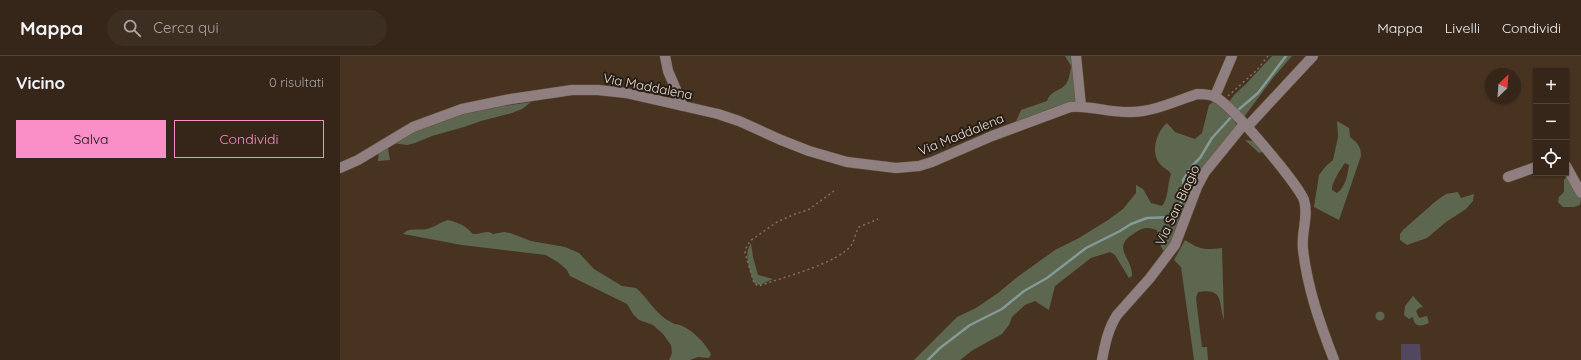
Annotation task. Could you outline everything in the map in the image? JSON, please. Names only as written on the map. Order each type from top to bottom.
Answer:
[{"type":"street","points":[[666,56],[668,71],[683,106]]},
{"type":"street","points":[[1076,56],[1081,106]]},
{"type":"street","points":[[1232,56],[1222,102],[1244,124],[1287,174],[1304,200],[1306,211],[1303,247],[1304,255],[1313,300],[1334,360]]},
{"type":"street","name":"Via San Biagio","points":[[1102,360],[1107,337],[1117,315],[1150,278],[1175,245],[1197,187],[1205,172],[1244,124],[1313,56]]},
{"type":"street","name":"Via Maddalena","points":[[340,168],[358,160],[413,127],[462,109],[511,99],[572,90],[598,90],[626,93],[718,114],[739,121],[809,151],[847,162],[896,168],[919,166],[932,162],[992,136],[1070,107],[1081,106],[1133,112],[1147,111],[1197,94],[1222,102]]},
{"type":"street","points":[[1508,177],[1533,168]]},
{"type":"street","points":[[1569,171],[1581,193]]},
{"type":"path","points":[[1222,102],[1257,70],[1268,56]]},
{"type":"path","points":[[834,191],[808,210],[777,222],[750,241],[745,253],[754,283],[758,286],[762,285],[801,272],[832,259],[845,251],[852,244],[859,227],[878,219]]},
{"type":"green space","points":[[1065,56],[1075,56],[1080,102],[1014,126],[1021,110],[1047,101],[1052,94],[1067,83],[1071,66]]},
{"type":"green space","points":[[1272,56],[1292,56],[1273,78],[1244,117],[1229,102]]},
{"type":"green space","points":[[531,102],[522,109],[512,113],[432,136],[415,143],[407,145],[392,143],[388,149],[390,160],[378,161],[379,151],[390,144],[402,137],[427,125],[479,109]]},
{"type":"green space","points":[[1213,102],[1228,113],[1238,128],[1211,160],[1167,255],[1160,243],[1157,230],[1149,228],[1141,229],[1128,238],[1124,243],[1124,253],[1129,263],[1132,276],[1129,278],[1115,255],[1110,252],[1091,258],[1055,286],[1049,310],[1035,301],[1025,305],[1012,317],[1009,325],[1002,334],[973,350],[960,360],[914,360],[957,317],[976,308],[1055,250],[1079,238],[1123,209],[1136,193],[1136,185],[1143,189],[1151,203],[1162,206],[1166,199],[1171,174],[1162,166],[1156,156],[1155,150],[1157,138],[1167,123],[1175,132],[1195,139],[1202,133],[1209,105]]},
{"type":"green space","points":[[1337,121],[1349,128],[1350,137],[1358,145],[1361,156],[1339,220],[1314,207],[1319,175],[1333,160],[1338,137]],"holes":[[[1345,163],[1349,165],[1344,184],[1337,193],[1332,190],[1332,187]]]},
{"type":"green space","points":[[1245,140],[1253,141],[1265,151],[1259,153]]},
{"type":"green space","points":[[1567,176],[1569,176],[1581,199],[1580,205],[1574,207],[1563,207],[1558,202],[1559,197],[1564,192],[1564,180]]},
{"type":"green space","points":[[1458,192],[1461,198],[1474,194],[1473,201],[1466,209],[1446,222],[1427,238],[1407,245],[1400,240],[1400,234],[1403,230],[1436,201],[1446,194]]},
{"type":"green space","points":[[448,220],[462,225],[473,234],[486,232],[493,234],[504,232],[510,233],[531,241],[565,247],[579,253],[594,269],[622,286],[636,288],[656,311],[666,319],[685,327],[694,333],[711,354],[709,358],[698,357],[690,360],[669,360],[672,353],[671,345],[663,334],[653,325],[639,320],[627,304],[570,276],[567,270],[559,263],[546,255],[462,245],[403,234],[409,230],[427,229]]},
{"type":"green space","points":[[1185,240],[1195,246],[1203,248],[1222,248],[1224,320],[1220,302],[1216,294],[1206,291],[1198,292],[1196,298],[1202,347],[1207,347],[1208,360],[1194,360],[1181,267],[1174,260]]},
{"type":"green space","points":[[751,243],[758,275],[773,279],[760,285],[754,283],[749,268],[747,258]]},
{"type":"green space","points":[[1413,296],[1423,307],[1416,311],[1419,318],[1427,316],[1429,323],[1418,325],[1415,323],[1413,317],[1409,319],[1404,315],[1405,306]]},
{"type":"green space","points":[[1380,311],[1385,316],[1380,321],[1375,316]]},
{"type":"building","points":[[1401,344],[1420,344],[1421,360],[1401,360]]},
{"type":"waterway","points":[[1237,111],[1258,93],[1286,56]]},
{"type":"waterway","points":[[928,360],[940,348],[970,325],[1002,309],[1024,291],[1047,278],[1086,248],[1131,224],[1147,218],[1172,217],[1184,197],[1183,180],[1193,165],[1200,158],[1212,138],[1233,115]]}]
